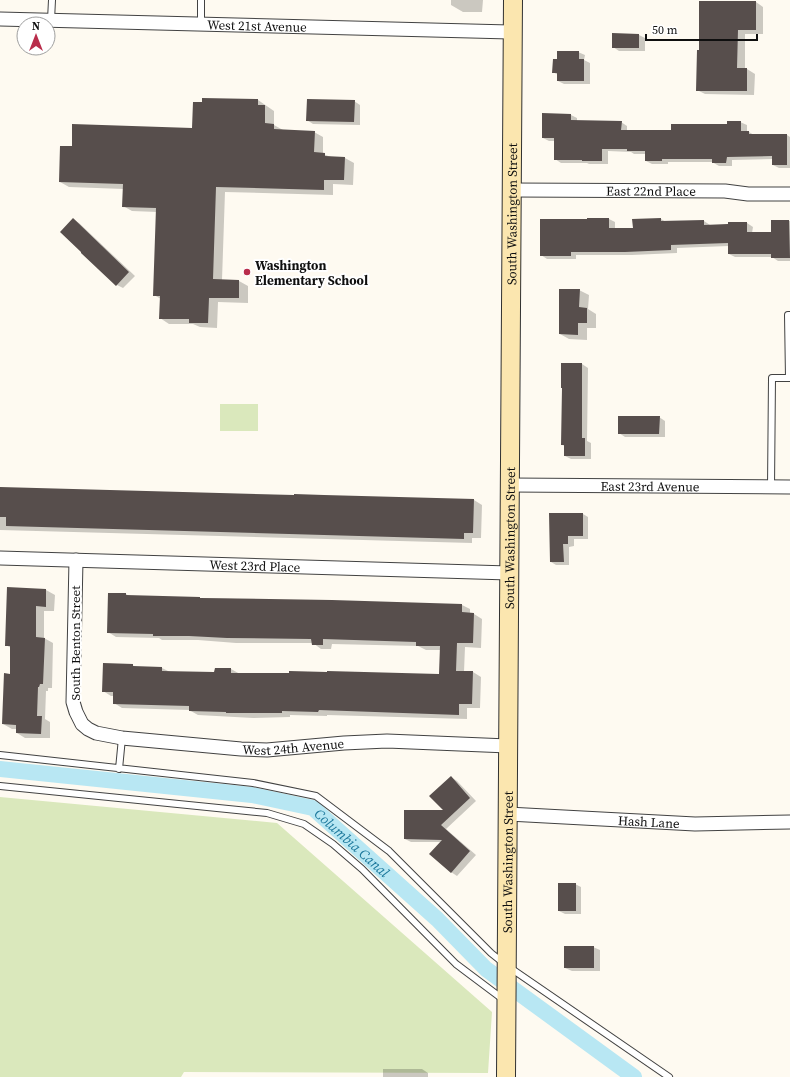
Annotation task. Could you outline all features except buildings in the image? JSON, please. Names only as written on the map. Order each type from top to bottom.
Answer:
[{"type":"main road","name":"South Washington Street","points":[[506,1077],[513,0]]},
{"type":"street","name":"West 21st Avenue","points":[[0,19],[16,19]]},
{"type":"street","name":"West 21st Avenue","points":[[56,20],[513,32]]},
{"type":"street","name":"East 22nd Place","points":[[512,190],[725,191],[748,194],[790,194]]},
{"type":"street","name":"East 23rd Avenue","points":[[510,485],[790,487]]},
{"type":"street","name":"West 23rd Place","points":[[0,558],[509,573]]},
{"type":"street","name":"South Benton Street","points":[[76,560],[73,702],[82,724]]},
{"type":"street","name":"West 24th Avenue","points":[[82,724],[96,733],[122,738],[241,749],[267,750],[344,743],[387,741],[508,746]]},
{"type":"street","name":"Hash Lane","points":[[507,814],[695,824],[790,822]]},
{"type":"lane","points":[[51,16],[52,0]]},
{"type":"lane","points":[[201,0],[201,24]]},
{"type":"lane","points":[[771,487],[772,378],[789,378],[788,315],[790,315]]},
{"type":"lane","points":[[119,769],[122,738]]},
{"type":"lane","points":[[0,755],[253,783],[316,796],[389,851],[491,952],[506,984]]},
{"type":"lane","points":[[0,786],[267,812],[304,824],[333,844],[362,869],[456,964],[506,984],[669,1077]]},
{"type":"green space","points":[[220,404],[258,404],[258,431],[220,431]]},
{"type":"green space","points":[[0,797],[277,823],[492,1012],[488,1073],[184,1072],[181,1077],[0,1077]]},
{"type":"waterway","name":"Columbia Canal","points":[[0,769],[252,795],[313,808],[437,919],[486,969],[634,1077]]},
{"type":"place","name":"Washington Elementary School","points":[[247,272]]}]
